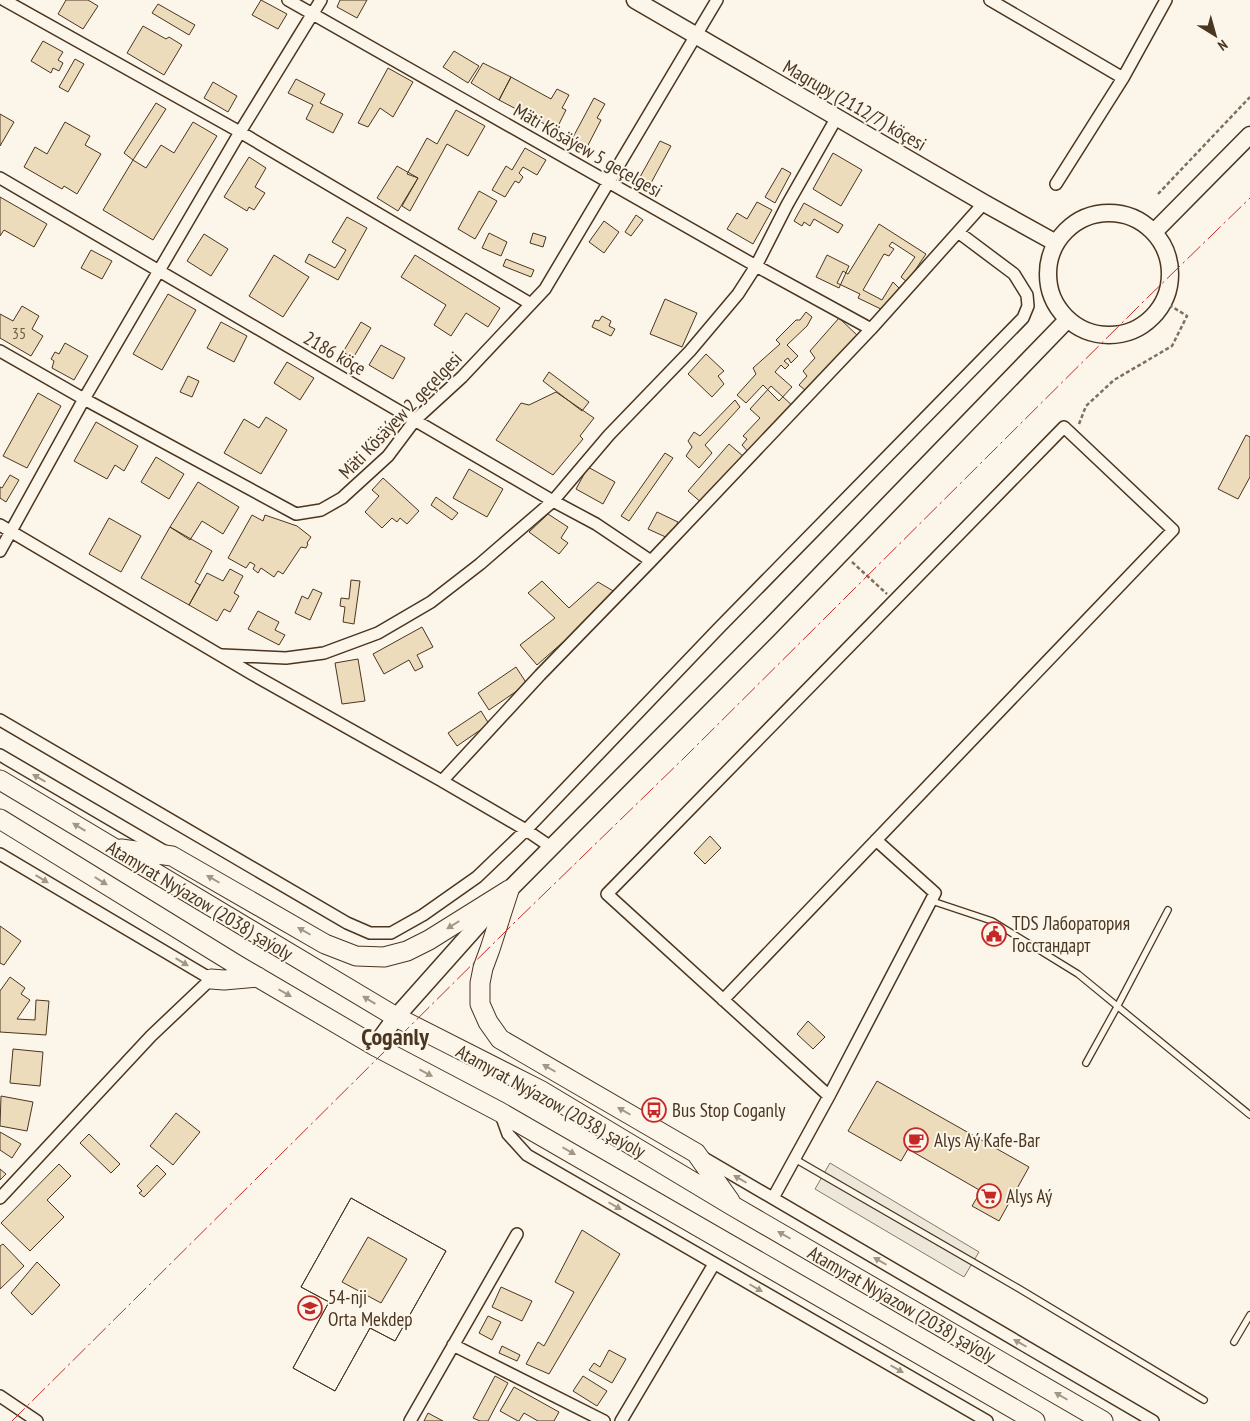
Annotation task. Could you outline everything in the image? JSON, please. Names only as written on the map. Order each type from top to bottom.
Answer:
[{"type":"main road","name":"Atamyrat Nyýazow (2038) şaýoly","points":[[0,780],[396,1017],[540,1090],[734,1206],[1103,1421]]},
{"type":"main road","name":"Atamyrat Nyýazow (2038) şaýoly","points":[[0,819],[258,977],[375,1046],[500,1112],[1035,1421]]},
{"type":"main road","points":[[114,848],[172,856],[325,944],[356,956],[384,957],[407,951],[429,940],[509,890]]},
{"type":"main road","points":[[509,890],[483,968],[480,983],[480,1004],[488,1022],[500,1039],[696,1153],[734,1206]]},
{"type":"main road","points":[[254,903],[295,957]]},
{"type":"main road","points":[[211,979],[224,980],[258,977]]},
{"type":"main road","points":[[540,1090],[591,1092]]},
{"type":"street","points":[[4,0],[240,132],[531,304]]},
{"type":"street","name":"Mäti Kösäýew 5 geçelgesi","points":[[288,0],[756,266],[871,329]]},
{"type":"street","points":[[0,551],[84,399],[159,270],[240,132],[321,0]]},
{"type":"street","name":"Magrupy (2112/7) köçesi","points":[[635,0],[1056,243]]},
{"type":"street","name":"Mäti Kösäýew 2 geçelgesi","points":[[0,351],[84,399],[296,514],[321,510],[342,498],[388,456],[415,420],[462,377],[545,289],[717,0]]},
{"type":"street","points":[[990,0],[1123,78]]},
{"type":"street","points":[[1056,184],[1123,78],[1166,0]]},
{"type":"street","points":[[219,655],[286,658],[324,652],[378,633],[431,602],[480,564],[553,501],[609,436],[690,351],[738,294],[756,266],[787,205],[837,117]]},
{"type":"street","points":[[1154,232],[1250,135]]},
{"type":"street","name":"2186 köçe","points":[[0,178],[553,501],[596,524],[651,560]]},
{"type":"street","points":[[442,781],[540,675],[871,329],[984,203]]},
{"type":"street","points":[[1102,213],[1121,214],[1139,220],[1154,232],[1165,250],[1170,269],[1168,290],[1159,309],[1145,323],[1126,332],[1106,335],[1085,330],[1068,319],[1055,303],[1048,284],[1049,263],[1056,243],[1068,229],[1084,218],[1102,213]]},
{"type":"street","points":[[0,720],[347,923],[370,933],[391,934],[424,915],[477,877],[526,830],[718,629],[1023,318],[1028,306],[1026,295],[1014,274],[958,232]]},
{"type":"street","points":[[375,1046],[396,1017],[509,890],[767,630],[1068,319]]},
{"type":"street","points":[[723,1000],[1173,530],[1064,427],[607,894],[723,1000],[829,1096]]},
{"type":"street","points":[[0,526],[219,655],[442,781],[526,830],[551,847]]},
{"type":"street","points":[[0,755],[172,856]]},
{"type":"street","points":[[773,1198],[829,1096],[935,893],[876,840]]},
{"type":"street","points":[[0,854],[211,979],[151,1036],[0,1198]]},
{"type":"street","points":[[500,1112],[508,1134],[527,1154],[973,1417],[987,1421]]},
{"type":"street","points":[[696,1153],[1153,1421]]},
{"type":"street","points":[[410,1421],[517,1234]]},
{"type":"street","points":[[621,1421],[714,1264]]},
{"type":"street","points":[[453,1345],[604,1421]]},
{"type":"street","points":[[0,1396],[37,1421]]},
{"type":"lane","points":[[932,900],[992,921],[1078,974],[1250,1115]]},
{"type":"lane","points":[[1086,1063],[1168,910]]},
{"type":"lane","points":[[795,1159],[1026,1293],[1204,1400]]},
{"type":"lane","points":[[1234,1342],[1250,1315]]},
{"type":"path","points":[[1158,194],[1250,97]]},
{"type":"path","points":[[1074,438],[1086,406],[1114,380],[1172,346],[1186,316],[1163,301]]},
{"type":"path","points":[[842,553],[894,600]]},
{"type":"shaded area","points":[[830,1163],[979,1252],[964,1277],[815,1189]]},
{"type":"building","points":[[66,0],[88,0],[98,6],[83,29],[58,14]]},
{"type":"building","points":[[261,0],[287,14],[278,29],[252,15]]},
{"type":"building","points":[[340,0],[367,0],[357,18],[337,7]]},
{"type":"building","points":[[158,4],[195,25],[189,35],[152,13]]},
{"type":"building","points":[[143,26],[166,39],[169,37],[182,45],[164,75],[127,53]]},
{"type":"building","points":[[43,41],[63,52],[58,60],[63,63],[59,71],[53,68],[51,73],[31,61]]},
{"type":"building","points":[[454,51],[479,66],[468,83],[443,67]]},
{"type":"building","points":[[75,59],[84,64],[68,92],[59,87]]},
{"type":"building","points":[[483,63],[511,77],[499,100],[471,83]]},
{"type":"building","points":[[388,68],[413,82],[393,117],[380,108],[368,127],[358,123]]},
{"type":"building","points":[[511,77],[551,99],[557,89],[569,95],[562,108],[566,110],[556,130],[499,100]]},
{"type":"building","points":[[296,79],[325,94],[320,103],[343,114],[333,133],[306,119],[313,105],[288,93]]},
{"type":"building","points":[[213,82],[237,96],[228,112],[204,98]]},
{"type":"building","points":[[594,98],[605,104],[597,118],[601,120],[586,149],[571,141]]},
{"type":"building","points":[[156,103],[166,109],[133,160],[124,153]]},
{"type":"building","points":[[456,110],[485,126],[468,156],[447,144],[410,211],[402,206],[418,178],[407,174],[427,138],[437,144]]},
{"type":"building","points":[[0,114],[14,122],[0,146]]},
{"type":"building","points":[[65,122],[90,136],[85,145],[101,154],[77,194],[64,186],[62,189],[24,167],[35,147],[47,154]]},
{"type":"building","points":[[193,122],[217,136],[153,240],[103,210],[133,160],[146,168],[161,145],[174,153]]},
{"type":"building","points":[[660,141],[671,146],[651,183],[640,177]]},
{"type":"building","points":[[525,148],[546,160],[537,175],[523,167],[519,173],[523,177],[519,183],[515,181],[505,197],[492,190],[506,166],[512,170]]},
{"type":"building","points":[[833,153],[862,170],[841,206],[813,189]]},
{"type":"building","points":[[249,157],[266,168],[255,187],[265,193],[254,210],[249,207],[247,211],[224,197]]},
{"type":"building","points":[[397,166],[418,178],[398,211],[377,198]]},
{"type":"building","points":[[782,168],[791,173],[775,203],[765,197]]},
{"type":"building","points":[[479,191],[497,201],[475,239],[458,229]]},
{"type":"building","points":[[0,197],[47,224],[34,247],[4,230],[0,236]]},
{"type":"building","points":[[757,202],[772,210],[753,244],[727,229],[737,213],[747,219]]},
{"type":"building","points":[[804,203],[843,225],[838,233],[814,219],[810,226],[804,222],[802,226],[794,221]]},
{"type":"building","points":[[636,215],[643,220],[631,236],[625,232]]},
{"type":"building","points":[[347,217],[367,228],[338,280],[305,262],[309,254],[335,268],[346,250],[332,242]]},
{"type":"building","points":[[604,221],[619,232],[604,253],[589,242]]},
{"type":"building","points":[[879,224],[926,254],[907,282],[901,277],[915,257],[892,242],[889,246],[894,249],[889,256],[884,254],[863,290],[882,300],[893,282],[901,290],[885,311],[858,298],[860,294],[837,283],[843,271],[848,274]]},
{"type":"building","points":[[489,233],[507,242],[501,256],[482,248]]},
{"type":"building","points":[[533,233],[546,237],[543,247],[530,243]]},
{"type":"building","points":[[204,234],[228,249],[211,276],[187,261]]},
{"type":"building","points":[[91,250],[112,261],[102,279],[81,268]]},
{"type":"building","points":[[274,255],[309,277],[283,317],[249,296]]},
{"type":"building","points":[[415,255],[500,308],[488,327],[466,313],[451,336],[434,325],[446,305],[401,277]]},
{"type":"building","points":[[827,255],[849,266],[839,288],[816,277]]},
{"type":"building","points":[[506,259],[534,270],[531,277],[503,266]]},
{"type":"building","points":[[168,294],[196,310],[162,370],[133,354]]},
{"type":"building","points":[[665,299],[697,313],[682,347],[650,334]]},
{"type":"building","points":[[22,306],[39,316],[32,329],[43,336],[31,356],[0,338],[0,314],[13,321]]},
{"type":"building","points":[[806,312],[812,317],[807,326],[787,345],[798,356],[791,363],[788,358],[784,361],[789,365],[785,369],[781,365],[775,372],[792,387],[779,401],[763,385],[746,403],[737,395],[756,374],[753,368],[780,344],[776,340],[796,320],[800,320]]},
{"type":"building","points":[[602,316],[611,321],[609,326],[615,329],[611,336],[592,327],[595,320],[599,321]]},
{"type":"building","points":[[839,318],[858,336],[806,391],[799,385],[807,376],[803,371],[815,358],[810,351]]},
{"type":"building","points":[[221,322],[247,336],[234,362],[207,348]]},
{"type":"building","points":[[361,322],[371,328],[353,358],[343,352]]},
{"type":"building","points":[[65,343],[88,356],[74,380],[52,368],[54,361],[51,359],[55,352],[59,354]]},
{"type":"building","points":[[381,345],[405,358],[393,379],[369,365]]},
{"type":"building","points":[[706,354],[724,371],[718,376],[724,384],[712,397],[688,374]]},
{"type":"building","points":[[287,362],[314,378],[300,400],[274,383]]},
{"type":"building","points":[[549,372],[589,402],[582,411],[543,381]]},
{"type":"building","points":[[188,376],[199,381],[192,397],[180,392]]},
{"type":"building","points":[[771,386],[794,407],[749,453],[742,445],[747,439],[743,436],[760,418],[750,409]]},
{"type":"building","points":[[556,392],[594,418],[580,436],[583,439],[553,475],[496,440],[521,403],[529,405]]},
{"type":"building","points":[[38,393],[61,406],[27,468],[3,456]]},
{"type":"building","points":[[735,400],[740,407],[705,445],[712,453],[699,468],[686,456],[692,447],[688,441],[694,432],[700,436]]},
{"type":"building","points":[[266,417],[287,430],[261,474],[224,453],[244,419],[259,428]]},
{"type":"building","points":[[96,422],[138,446],[124,471],[115,465],[107,479],[74,461]]},
{"type":"building","points":[[1246,435],[1250,437],[1250,477],[1238,499],[1218,489]]},
{"type":"building","points":[[729,444],[744,457],[703,504],[688,491]]},
{"type":"building","points":[[665,453],[673,458],[629,521],[621,516]]},
{"type":"building","points":[[156,457],[184,474],[169,499],[141,482]]},
{"type":"building","points":[[588,467],[615,482],[603,504],[576,489]]},
{"type":"building","points":[[469,469],[503,489],[487,517],[453,498]]},
{"type":"building","points":[[10,475],[19,480],[6,502],[0,498],[0,487],[2,488]]},
{"type":"building","points":[[383,478],[419,511],[407,524],[400,518],[397,522],[392,518],[382,528],[365,512],[379,496],[372,490]]},
{"type":"building","points":[[198,482],[239,507],[223,534],[202,521],[190,540],[170,527]]},
{"type":"building","points":[[436,497],[458,513],[452,520],[431,505]]},
{"type":"building","points":[[657,512],[678,522],[670,539],[648,529]]},
{"type":"building","points":[[548,514],[568,527],[561,538],[568,543],[559,554],[529,532]]},
{"type":"building","points":[[252,515],[263,521],[265,515],[297,526],[311,537],[306,548],[301,547],[283,574],[278,571],[274,577],[261,568],[258,573],[253,569],[255,565],[250,562],[246,568],[228,558]]},
{"type":"building","points":[[109,518],[141,536],[121,572],[89,554]]},
{"type":"building","points":[[170,527],[212,551],[195,582],[200,585],[189,605],[141,578]]},
{"type":"building","points":[[230,569],[243,576],[234,593],[239,596],[230,612],[224,609],[217,621],[189,605],[207,573],[223,581]]},
{"type":"building","points":[[351,580],[360,581],[354,624],[343,622],[345,607],[340,606],[341,598],[349,599]]},
{"type":"building","points":[[542,581],[569,608],[598,582],[615,592],[537,665],[520,645],[555,618],[528,593]]},
{"type":"building","points":[[313,589],[322,593],[310,620],[295,613],[302,596],[308,599]]},
{"type":"building","points":[[258,611],[279,622],[275,630],[285,635],[279,645],[248,629]]},
{"type":"building","points":[[422,627],[433,647],[417,655],[423,667],[415,671],[409,660],[384,674],[373,654]]},
{"type":"building","points":[[358,659],[365,701],[342,704],[335,663]]},
{"type":"building","points":[[516,667],[527,684],[489,710],[478,693]]},
{"type":"building","points":[[481,711],[489,724],[457,746],[448,733]]},
{"type":"building","points":[[710,836],[721,848],[705,864],[694,853]]},
{"type":"building","points":[[0,926],[21,941],[4,965],[0,963]]},
{"type":"building","points":[[10,977],[25,988],[21,994],[30,1000],[17,1019],[35,1020],[36,1000],[49,1001],[46,1035],[0,1032],[0,991]]},
{"type":"building","points":[[808,1021],[825,1037],[813,1049],[797,1034]]},
{"type":"building","points":[[13,1049],[43,1052],[40,1086],[10,1083]]},
{"type":"building","points":[[877,1081],[1029,1167],[999,1221],[972,1206],[981,1191],[908,1149],[901,1161],[848,1131]]},
{"type":"building","points":[[1,1096],[33,1102],[27,1131],[0,1126]]},
{"type":"building","points":[[176,1113],[200,1132],[173,1165],[150,1146]]},
{"type":"building","points":[[0,1132],[21,1144],[12,1158],[0,1150]]},
{"type":"building","points":[[89,1134],[120,1164],[111,1173],[80,1143]]},
{"type":"building","points":[[59,1164],[71,1176],[47,1200],[64,1217],[30,1251],[1,1223]]},
{"type":"building","points":[[157,1165],[166,1174],[144,1197],[139,1193],[142,1191],[137,1186]]},
{"type":"building","points":[[0,1169],[6,1174],[0,1180]]},
{"type":"building","points":[[351,1198],[446,1251],[395,1341],[370,1328],[335,1391],[293,1368],[329,1302],[301,1287]],"holes":[[[368,1237],[407,1259],[381,1303],[342,1282]]]},
{"type":"building","points":[[351,1198],[446,1251],[395,1341],[370,1328],[335,1391],[293,1368],[329,1302],[301,1287]]},
{"type":"building","points":[[582,1230],[620,1254],[549,1374],[526,1364],[538,1342],[544,1346],[574,1292],[555,1282]]},
{"type":"building","points":[[3,1244],[24,1266],[0,1289],[0,1246]]},
{"type":"building","points":[[37,1262],[60,1285],[32,1315],[11,1293]]},
{"type":"building","points":[[501,1287],[532,1301],[522,1321],[492,1307]]},
{"type":"building","points":[[488,1316],[501,1322],[492,1340],[479,1333]]},
{"type":"building","points":[[502,1346],[520,1355],[517,1361],[499,1353]]},
{"type":"building","points":[[609,1350],[626,1359],[612,1383],[589,1370],[594,1363],[600,1367]]},
{"type":"building","points":[[495,1376],[508,1383],[488,1421],[480,1421],[473,1418]]},
{"type":"building","points":[[583,1376],[607,1391],[597,1406],[573,1391]]},
{"type":"building","points":[[514,1387],[559,1412],[554,1421],[538,1421],[524,1413],[518,1421],[500,1411]]},
{"type":"building","points":[[428,1413],[443,1421],[424,1421]]},
{"type":"power","points":[[12,1421],[1250,198]]},
{"type":"place","name":"TDS Лаборатория Госстандарт","points":[[994,934]]},
{"type":"place","name":"Bus Stop Coganly","points":[[654,1110]]},
{"type":"place","name":"Alys Aý Kafe-Bar","points":[[916,1140]]},
{"type":"place","name":"Alys Aý","points":[[989,1196]]},
{"type":"place","name":"54-nji Orta Mekdep","points":[[310,1308]]},
{"type":"district","name":"Çoganly","points":[[395,1037]]}]
